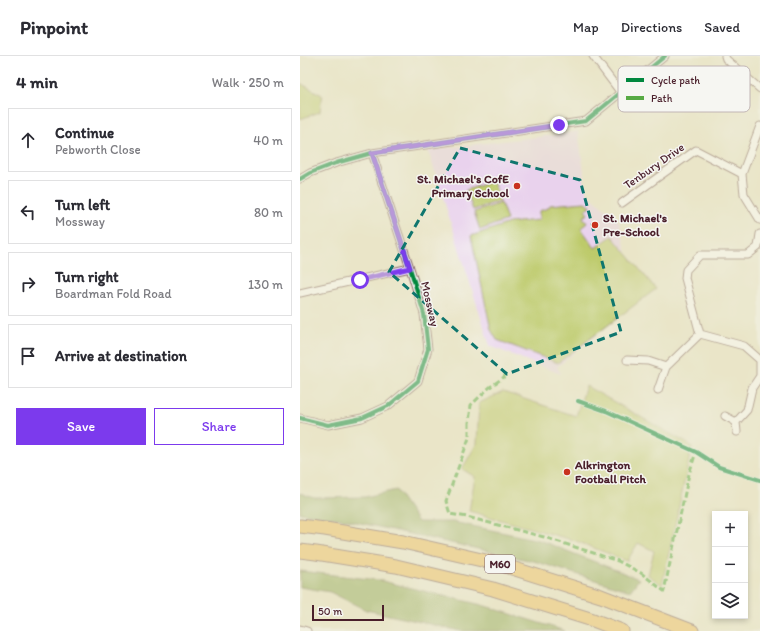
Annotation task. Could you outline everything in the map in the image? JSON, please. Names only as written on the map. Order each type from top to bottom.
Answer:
[{"type":"highway","name":"M60","points":[[300,526],[403,542],[499,564],[601,596],[692,631]]},
{"type":"highway","name":"M60","points":[[300,551],[396,566],[493,589],[593,620],[622,631]]},
{"type":"street","points":[[593,56],[618,89]]},
{"type":"street","points":[[653,66],[665,56]]},
{"type":"street","points":[[725,56],[726,59],[734,66]]},
{"type":"street","points":[[750,80],[760,89]]},
{"type":"street","points":[[300,179],[310,173],[336,163],[372,153],[586,121],[618,95]]},
{"type":"street","points":[[760,126],[742,174],[744,194],[760,220]]},
{"type":"street","name":"Tenbury Drive","points":[[622,203],[696,150],[742,174]]},
{"type":"street","name":"Mossway","points":[[300,418],[328,425],[362,418],[388,406],[418,380],[428,349],[424,314],[372,153]]},
{"type":"street","points":[[700,334],[685,278],[686,270],[700,256],[748,256],[758,247],[760,234]]},
{"type":"street","points":[[300,293],[410,268]]},
{"type":"street","points":[[700,334],[744,346],[760,360],[760,376],[752,388],[747,410],[736,422],[737,432]]},
{"type":"street","points":[[658,390],[666,367],[700,334]]},
{"type":"street","points":[[627,360],[648,361],[666,367]]},
{"type":"street","points":[[725,416],[736,422]]},
{"type":"street","points":[[300,629],[307,631]]},
{"type":"highlighted area","points":[[460,148],[580,180],[621,332],[507,374],[389,272]]},
{"type":"shaded area","points":[[578,131],[587,193],[619,222],[627,254],[656,289],[608,325],[557,367],[561,374],[490,346],[428,150]]},
{"type":"green space","points":[[300,83],[322,95],[320,112],[300,119]]},
{"type":"green space","points":[[493,181],[500,201],[473,210],[466,190]]},
{"type":"green space","points":[[585,202],[591,206],[585,210],[588,214],[583,217],[587,223],[581,228],[595,248],[612,236],[656,289],[558,363],[497,340],[491,330],[471,236],[509,223],[539,220],[539,211],[548,208],[550,205]]},
{"type":"green space","points":[[501,203],[507,220],[480,230],[474,212]]},
{"type":"green space","points":[[586,386],[692,446],[662,585],[648,575],[654,551],[638,543],[627,561],[576,541],[469,511],[475,477],[462,469],[477,443],[479,403],[503,392],[576,416]]},
{"type":"green space","points":[[396,490],[418,522],[453,522],[539,540],[639,579],[630,591],[537,562],[347,520],[300,513],[300,493],[314,498],[365,497]]},
{"type":"green space","points":[[300,571],[378,580],[482,605],[565,631],[461,631],[366,610],[330,592],[300,587]]},
{"type":"marked path","points":[[506,374],[471,405],[469,438],[446,501],[450,514],[544,537],[618,561],[641,573],[664,591],[689,474],[696,452]]},
{"type":"cycle path","points":[[653,66],[665,56]]},
{"type":"cycle path","points":[[300,179],[310,173],[336,163],[372,153],[586,121],[618,95]]},
{"type":"cycle path","points":[[300,418],[328,425],[362,418],[388,406],[418,381],[428,349],[424,314],[372,153]]},
{"type":"cycle path","points":[[578,401],[606,411],[696,452],[719,467],[760,480]]},
{"type":"place","name":"St. Michael's CofE Primary School","points":[[517,186]]},
{"type":"place","name":"St. Michael's Pre-School","points":[[595,225]]},
{"type":"place","name":"Alkrington Football Pitch","points":[[567,472]]},
{"type":"route","points":[[360,280],[410,268],[372,153],[559,125]]}]
